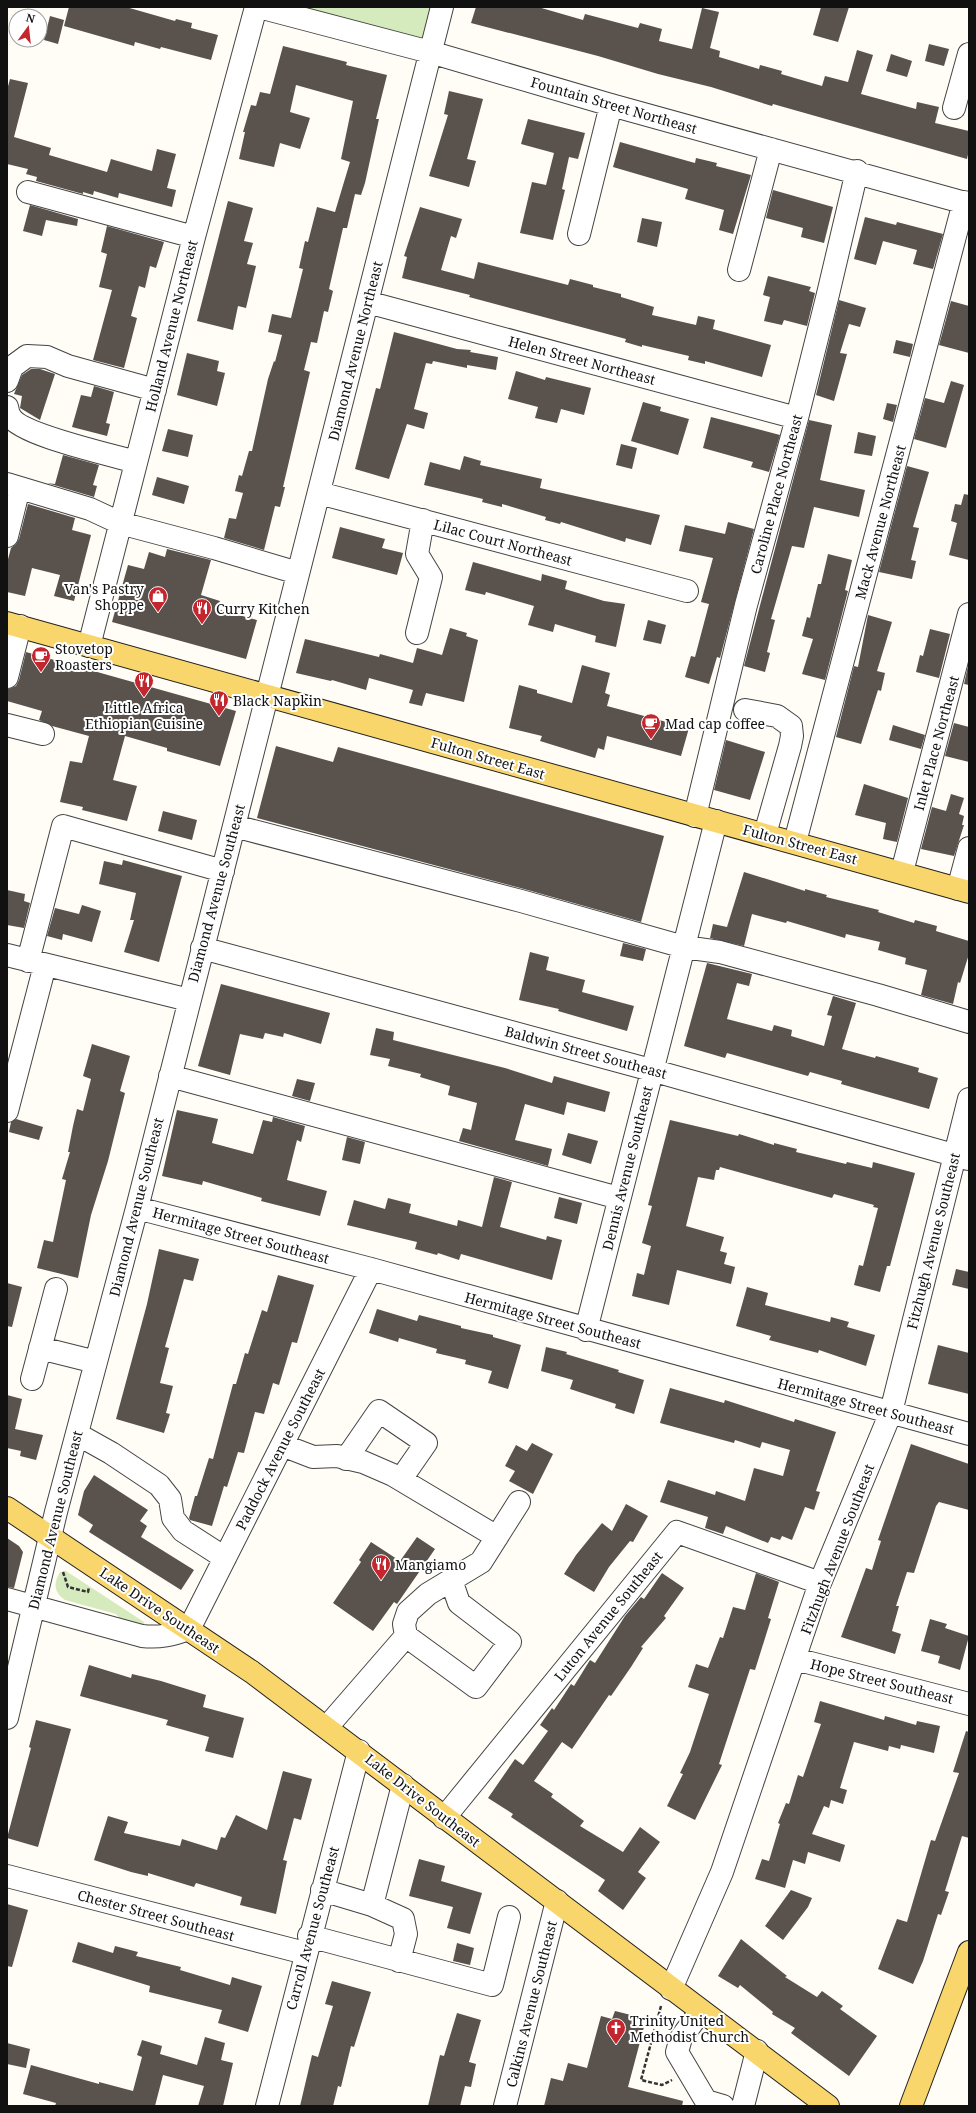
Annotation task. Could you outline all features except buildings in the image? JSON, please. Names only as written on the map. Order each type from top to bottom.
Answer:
[{"type":"main road","name":"Fulton Street East","points":[[13,625],[964,890]]},
{"type":"main road","name":"Lake Drive Southeast","points":[[7,1508],[189,1629],[359,1750],[444,1818],[556,1901],[666,1997],[701,2011],[828,2106]]},
{"type":"main road","points":[[911,2106],[969,1952]]},
{"type":"street","name":"Holland Avenue Northeast","points":[[89,646],[194,237],[256,7]]},
{"type":"street","name":"Fountain Street Northeast","points":[[259,7],[301,12],[430,52],[612,105],[857,171],[967,203]]},
{"type":"street","name":"Diamond Avenue Northeast","points":[[266,695],[319,493],[442,7]]},
{"type":"street","points":[[954,108],[969,54]]},
{"type":"street","points":[[579,234],[612,105]]},
{"type":"street","points":[[739,270],[771,149]]},
{"type":"street","name":"Caroline Place Northeast","points":[[695,816],[746,605],[797,418],[857,171]]},
{"type":"street","points":[[28,192],[194,237]]},
{"type":"street","name":"Mack Avenue Northeast","points":[[795,842],[967,203]]},
{"type":"street","name":"Helen Street Northeast","points":[[367,302],[797,418]]},
{"type":"street","points":[[7,381],[12,367],[27,356],[47,357],[68,366],[155,390]]},
{"type":"street","points":[[7,407],[10,417],[21,426],[67,443],[136,462]]},
{"type":"street","points":[[7,536],[13,486],[90,510],[120,523],[214,548],[298,573]]},
{"type":"street","name":"Lilac Court Northeast","points":[[319,493],[687,590]]},
{"type":"street","points":[[417,633],[431,577],[417,554],[423,520]]},
{"type":"street","name":"Inlet Place Northeast","points":[[902,872],[969,614]]},
{"type":"street","points":[[7,677],[13,625]]},
{"type":"street","name":"Diamond Avenue Southeast","points":[[7,1718],[50,1536],[137,1208],[202,948],[223,871],[266,695]]},
{"type":"street","points":[[745,710],[777,716],[791,726],[792,736],[790,746],[765,834]]},
{"type":"street","points":[[7,725],[43,734]]},
{"type":"street","name":"Dennis Avenue Southeast","points":[[586,1330],[651,1070],[716,821]]},
{"type":"street","points":[[7,1111],[27,960],[63,826],[223,871]]},
{"type":"street","points":[[234,826],[521,901],[684,947],[720,952],[878,995],[969,1022]]},
{"type":"street","points":[[964,890],[969,848]]},
{"type":"street","name":"Baldwin Street Southeast","points":[[202,948],[651,1070],[962,1158]]},
{"type":"street","points":[[27,960],[189,1000]]},
{"type":"street","points":[[170,1076],[619,1198]]},
{"type":"street","name":"Fitzhugh Avenue Southeast","points":[[666,1997],[722,1872],[820,1583],[891,1412],[962,1158],[969,1099]]},
{"type":"street","name":"Hermitage Street Southeast","points":[[137,1208],[371,1269],[586,1330],[969,1434]]},
{"type":"street","name":"Paddock Avenue Southeast","points":[[189,1629],[371,1269]]},
{"type":"street","points":[[32,1379],[56,1288]]},
{"type":"street","points":[[40,1348],[96,1362]]},
{"type":"street","points":[[346,1458],[379,1411],[426,1443],[400,1479]]},
{"type":"street","points":[[76,1434],[111,1453],[159,1486],[170,1499],[173,1518],[183,1531],[225,1558]]},
{"type":"street","points":[[282,1445],[313,1457],[337,1456],[363,1462],[400,1479],[497,1537]]},
{"type":"street","points":[[451,1580],[459,1603],[510,1642],[476,1687],[406,1636],[404,1624],[408,1612],[428,1594],[451,1580],[481,1562],[519,1502]]},
{"type":"street","name":"Luton Avenue Southeast","points":[[444,1818],[676,1532],[820,1583]]},
{"type":"street","points":[[7,1599],[142,1636],[156,1638],[169,1636],[189,1629]]},
{"type":"street","points":[[326,1727],[406,1636]]},
{"type":"street","name":"Hope Street Southeast","points":[[795,1659],[969,1704]]},
{"type":"street","name":"Carroll Avenue Southeast","points":[[267,2106],[307,1945],[359,1750]]},
{"type":"street","points":[[372,1905],[403,1785]]},
{"type":"street","name":"Chester Street Southeast","points":[[7,1876],[307,1945],[399,1961],[492,1985],[509,1917]]},
{"type":"street","points":[[322,1890],[372,1905],[403,1919],[406,1934],[399,1961]]},
{"type":"street","name":"Calkins Avenue Southeast","points":[[505,2106],[556,1901]]},
{"type":"street","points":[[701,2011],[681,2038],[677,2052],[706,2101],[724,2106]]},
{"type":"street","points":[[743,2106],[757,2052]]},
{"type":"path","points":[[63,1588],[68,1587]]},
{"type":"path","points":[[666,1997],[641,2080],[662,2085],[688,2071]]},
{"type":"green space","points":[[259,7],[442,7],[430,52]]},
{"type":"green space","points":[[66,1571],[144,1622],[145,1628],[123,1622],[116,1614],[65,1600],[57,1591],[56,1580],[60,1572]]},
{"type":"place","name":"Van's Pastry Shoppe","points":[[158,613]]},
{"type":"place","name":"Curry Kitchen","points":[[202,625]]},
{"type":"place","name":"Stovetop Roasters","points":[[41,673]]},
{"type":"place","name":"Little Africa Ethiopian Cuisine","points":[[144,698]]},
{"type":"place","name":"Black Napkin","points":[[219,717]]},
{"type":"place","name":"Mad cap coffee","points":[[651,740]]},
{"type":"place","name":"Mangiamo","points":[[381,1581]]},
{"type":"place","name":"Trinity United Methodist Church","points":[[616,2045]]}]
